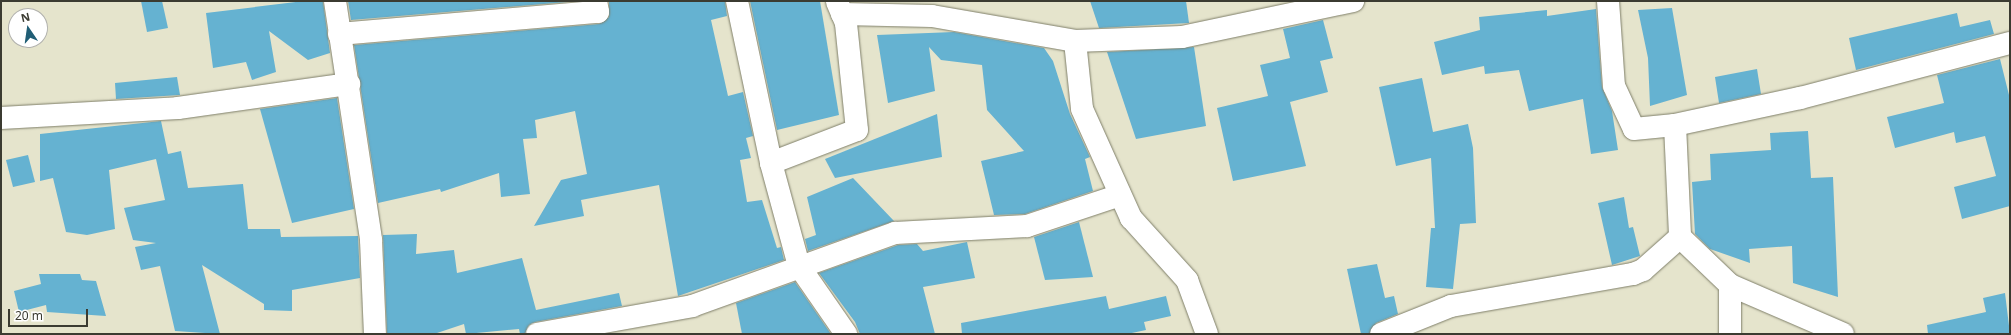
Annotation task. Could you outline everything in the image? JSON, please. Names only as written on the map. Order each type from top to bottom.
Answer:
[{"type":"street","points":[[335,1],[339,34],[349,84],[371,240],[375,334]]},
{"type":"street","points":[[339,34],[598,12],[596,1]]},
{"type":"street","points":[[737,1],[771,164],[799,266],[846,334]]},
{"type":"street","points":[[771,164],[857,130],[839,7],[932,16],[1075,41],[1182,37],[1353,1]]},
{"type":"street","points":[[1608,1],[1614,86],[1634,129],[1675,125],[1800,98],[2010,43]]},
{"type":"street","points":[[1075,41],[1082,109],[1120,195],[1131,218],[1187,280],[1207,334]]},
{"type":"street","points":[[2,123],[178,108],[349,84]]},
{"type":"street","points":[[1675,125],[1680,237],[1730,285],[1843,334]]},
{"type":"street","points":[[537,334],[692,306],[799,266],[895,233],[1027,226],[1120,195]]},
{"type":"street","points":[[1381,334],[1451,306],[1633,274],[1643,270],[1680,237]]},
{"type":"street","points":[[1730,285],[1730,334]]},
{"type":"building","points":[[141,1],[162,1],[168,28],[147,32]]},
{"type":"building","points":[[304,1],[323,1],[330,53],[308,60],[269,31],[276,72],[252,80],[246,62],[213,68],[206,13]]},
{"type":"building","points":[[348,1],[580,1],[351,20]]},
{"type":"building","points":[[609,1],[725,1],[727,16],[711,20],[728,96],[743,92],[753,136],[746,138],[751,158],[740,160],[747,202],[762,200],[777,248],[781,247],[784,260],[678,296],[659,185],[581,200],[584,216],[534,226],[561,180],[587,174],[575,111],[535,120],[537,138],[523,139],[530,194],[501,197],[499,173],[441,192],[440,189],[378,203],[354,45],[599,24],[609,17]]},
{"type":"building","points":[[750,1],[820,1],[839,115],[777,130]]},
{"type":"building","points":[[1090,1],[1186,1],[1189,23],[1099,28]]},
{"type":"building","points":[[1672,8],[1687,95],[1650,106],[1648,58],[1638,10]]},
{"type":"building","points":[[1596,9],[1602,87],[1612,111],[1618,150],[1591,154],[1583,99],[1529,111],[1519,70],[1485,74],[1484,66],[1442,75],[1434,42],[1480,30],[1479,17],[1547,10],[1547,16]]},
{"type":"building","points":[[1957,13],[1960,27],[1990,20],[1994,34],[1856,70],[1849,38]]},
{"type":"building","points":[[1323,20],[1333,58],[1320,61],[1328,92],[1290,102],[1306,166],[1233,181],[1217,108],[1268,96],[1260,65],[1290,58],[1283,29]]},
{"type":"building","points":[[954,32],[1044,48],[1053,61],[1070,114],[1090,157],[1085,159],[1093,191],[1025,214],[994,215],[981,161],[1024,151],[987,110],[982,65],[941,60],[929,47],[935,91],[888,103],[877,35]]},
{"type":"building","points":[[1194,47],[1206,126],[1136,139],[1107,52]]},
{"type":"building","points":[[2000,59],[2010,99],[2010,206],[1962,219],[1954,187],[1996,176],[1985,136],[1956,143],[1954,132],[1895,148],[1887,117],[1944,103],[1937,75]]},
{"type":"building","points":[[1757,69],[1761,94],[1719,103],[1715,77]]},
{"type":"building","points":[[177,77],[180,95],[116,99],[115,83]]},
{"type":"building","points":[[1422,78],[1433,132],[1468,124],[1473,148],[1476,223],[1460,224],[1453,289],[1426,287],[1431,228],[1435,228],[1431,158],[1396,166],[1379,87]]},
{"type":"building","points":[[337,98],[354,209],[292,223],[260,109]]},
{"type":"building","points":[[937,114],[942,157],[835,178],[825,159]]},
{"type":"building","points":[[161,121],[168,154],[181,151],[188,188],[243,184],[248,229],[280,229],[281,237],[358,236],[360,278],[292,290],[292,311],[264,310],[264,304],[202,265],[220,334],[175,331],[160,266],[141,270],[135,247],[156,243],[133,240],[124,208],[165,200],[156,159],[109,170],[115,229],[87,235],[66,232],[53,178],[40,181],[40,134]]},
{"type":"building","points":[[1808,131],[1811,178],[1833,177],[1838,297],[1793,283],[1792,246],[1749,249],[1750,263],[1710,249],[1695,234],[1692,182],[1711,180],[1710,154],[1771,150],[1770,133]]},
{"type":"building","points":[[28,155],[35,182],[13,187],[6,160]]},
{"type":"building","points":[[853,178],[894,221],[808,251],[805,239],[816,235],[807,197]]},
{"type":"building","points":[[1624,197],[1629,228],[1633,227],[1640,256],[1612,265],[1598,203]]},
{"type":"building","points":[[1079,222],[1093,277],[1045,280],[1034,237]]},
{"type":"building","points":[[417,234],[416,254],[454,250],[457,273],[522,258],[536,310],[619,293],[622,306],[535,322],[529,325],[525,334],[520,334],[519,329],[466,334],[464,324],[434,334],[387,334],[383,235]]},
{"type":"building","points":[[967,242],[975,278],[923,287],[935,334],[860,334],[855,322],[819,273],[898,245],[917,244],[923,251]]},
{"type":"building","points":[[1377,264],[1385,298],[1394,296],[1398,314],[1376,323],[1369,334],[1361,334],[1347,269]]},
{"type":"building","points":[[39,274],[80,274],[82,280],[96,281],[106,316],[47,312],[46,305],[19,312],[14,291],[41,284]]},
{"type":"building","points":[[795,282],[831,334],[742,334],[736,303]]},
{"type":"building","points":[[2005,293],[2010,334],[1928,334],[1927,325],[1986,312],[1983,298]]},
{"type":"building","points":[[1106,296],[1109,309],[1166,296],[1171,316],[1144,322],[1146,330],[1127,334],[962,334],[961,323]]}]
